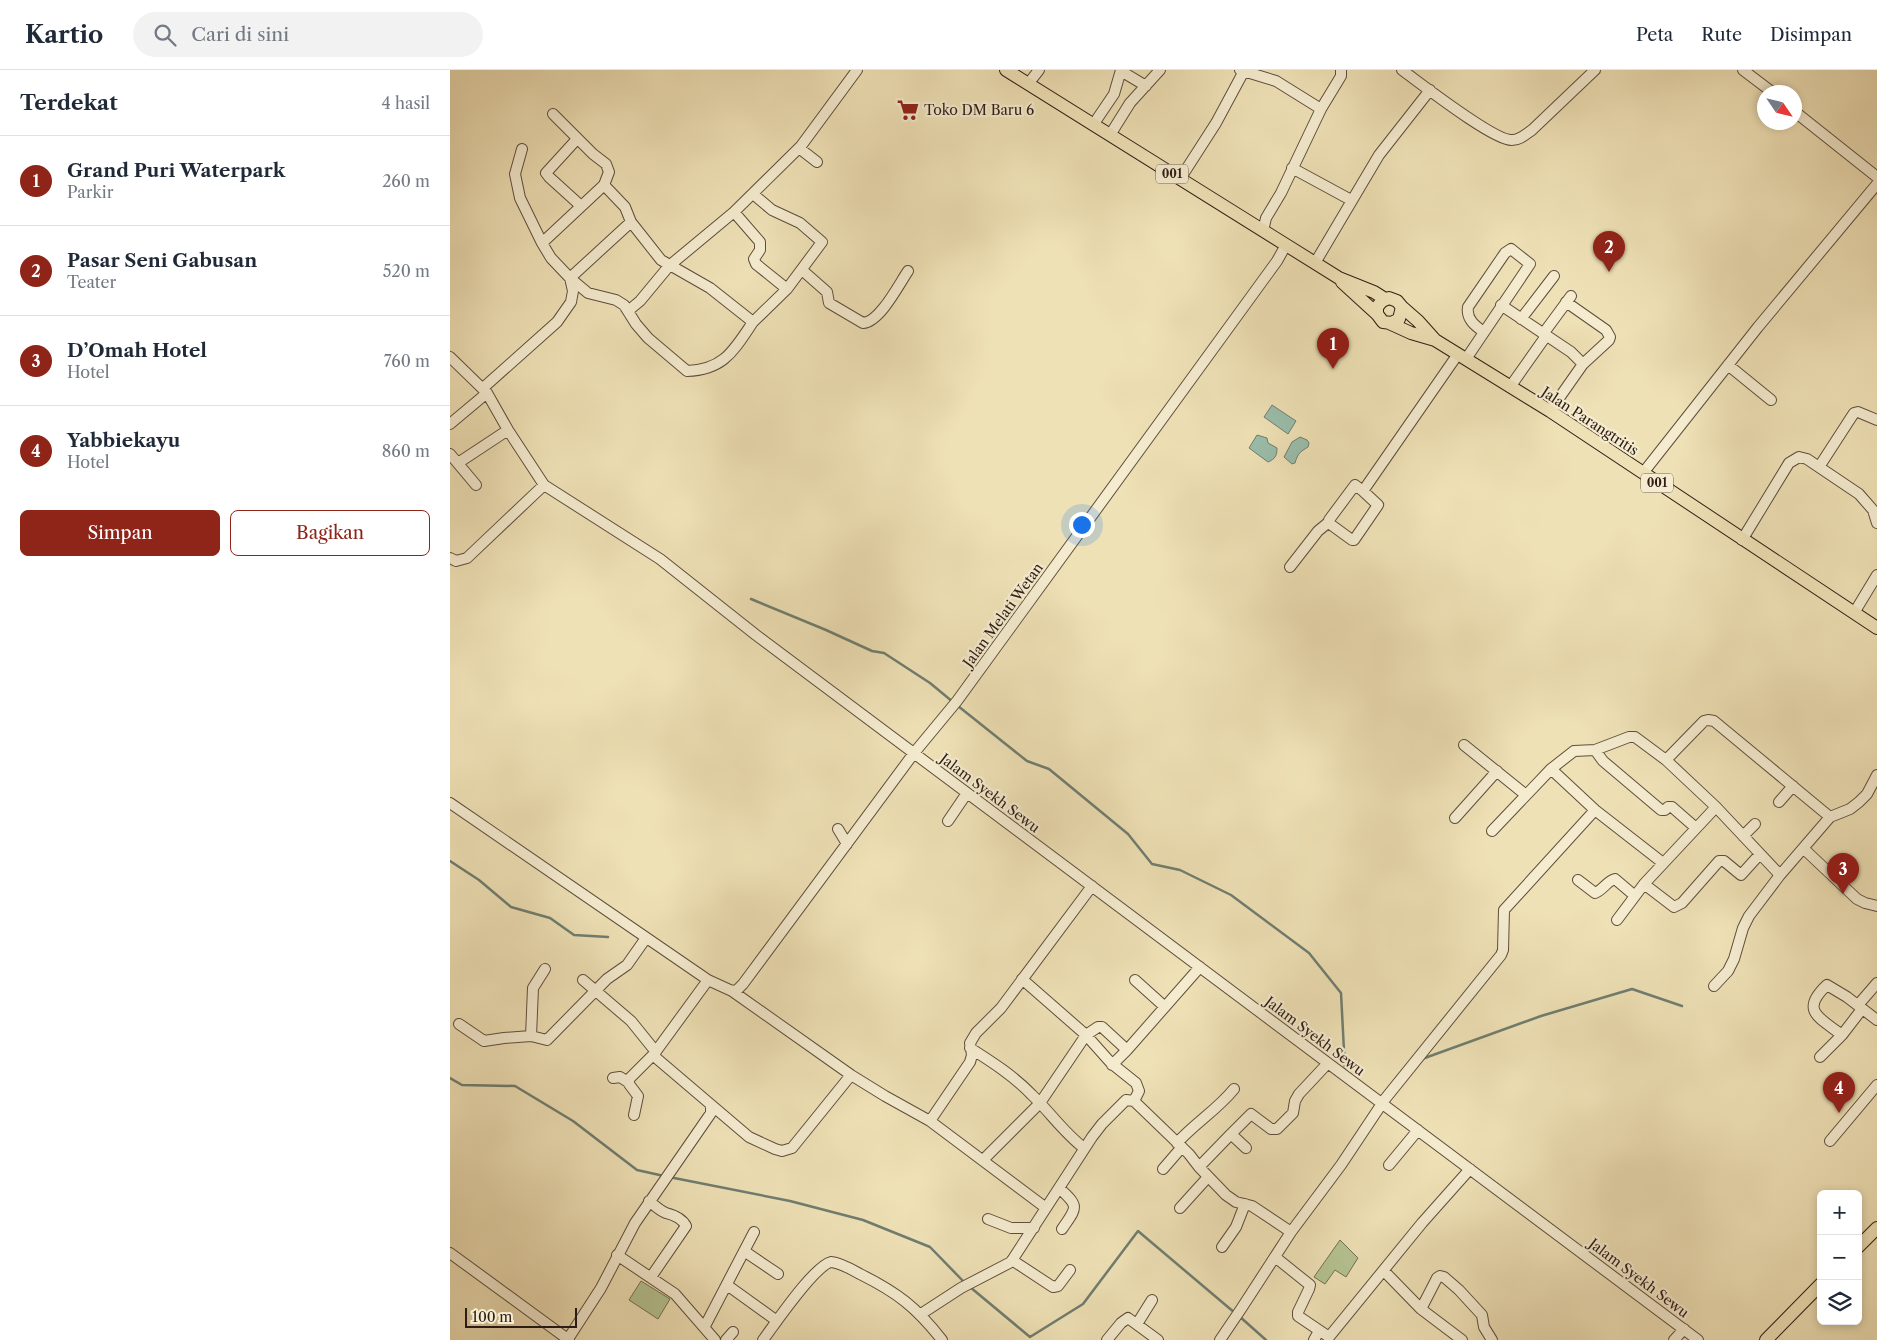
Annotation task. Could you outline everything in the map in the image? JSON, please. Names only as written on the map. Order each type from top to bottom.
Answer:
[{"type":"main road","name":"001","points":[[1006,70],[1339,278],[1374,292],[1385,299],[1393,299],[1402,308]]},
{"type":"main road","name":"001","points":[[1339,278],[1381,320],[1388,324]]},
{"type":"main road","points":[[1377,314],[1377,307],[1385,299]]},
{"type":"main road","points":[[1388,324],[1399,319],[1402,308]]},
{"type":"main road","name":"Jalan Parangtritis","points":[[1402,308],[1436,340],[1550,411],[1877,628]]},
{"type":"main road","name":"Jalan Parangtritis","points":[[1388,324],[1436,340]]},
{"type":"main road","points":[[1862,1243],[1877,1228]]},
{"type":"main road","points":[[1766,1340],[1817,1288]]},
{"type":"street","points":[[628,311],[640,301],[669,266],[734,212],[799,148],[857,70]]},
{"type":"street","points":[[1028,84],[1039,70]]},
{"type":"street","points":[[1094,125],[1114,94],[1121,70],[1146,86]]},
{"type":"street","points":[[1110,135],[1130,103],[1160,70]]},
{"type":"street","points":[[1263,231],[1266,218],[1281,193],[1321,109],[1341,76],[1341,70]]},
{"type":"street","points":[[1402,70],[1489,132],[1510,140],[1522,137],[1532,130],[1595,70]]},
{"type":"street","points":[[1743,70],[1763,85]]},
{"type":"street","points":[[1180,179],[1216,123],[1242,71],[1276,82],[1321,109]]},
{"type":"street","points":[[1315,263],[1378,155],[1430,90]]},
{"type":"street","points":[[542,243],[604,186],[609,172],[608,167],[553,114]]},
{"type":"street","points":[[1802,117],[1877,177]]},
{"type":"street","points":[[577,139],[546,173],[581,206]]},
{"type":"street","points":[[799,148],[817,162]]},
{"type":"street","points":[[522,149],[516,166],[516,183],[520,198],[551,258],[585,291],[616,300],[624,305],[648,338],[687,371],[699,370],[719,364],[732,353],[753,322],[787,289],[822,242],[800,223],[772,210],[753,194]]},
{"type":"street","points":[[1292,168],[1351,200]]},
{"type":"street","points":[[1643,474],[1756,330],[1877,184]]},
{"type":"street","points":[[604,186],[625,207],[631,222],[656,255],[669,266],[710,288],[753,322]]},
{"type":"street","points":[[734,212],[760,242],[760,250],[754,259],[756,264],[787,289]]},
{"type":"street","points":[[570,278],[631,222]]},
{"type":"street","name":"Jalan Melati Wetan","points":[[732,991],[737,990],[743,984],[914,753],[949,712],[1277,261],[1286,245]]},
{"type":"street","points":[[1363,491],[1462,356],[1484,332],[1530,264],[1509,249],[1505,252],[1468,307],[1467,312],[1472,322],[1484,332]]},
{"type":"street","points":[[802,270],[828,292],[829,303],[863,323],[872,320],[880,312],[908,271]]},
{"type":"street","points":[[1521,319],[1554,276]]},
{"type":"street","points":[[450,424],[564,314],[571,302],[573,291],[570,278]]},
{"type":"street","points":[[1510,387],[1569,299],[1606,330],[1610,337],[1583,364],[1550,411]]},
{"type":"street","points":[[1501,305],[1571,352],[1583,364]]},
{"type":"street","points":[[450,357],[485,390],[508,430],[544,485],[467,558],[456,561],[450,558]]},
{"type":"street","points":[[1728,365],[1771,400]]},
{"type":"street","points":[[1818,467],[1854,413],[1858,412],[1877,420]]},
{"type":"street","points":[[458,463],[508,430]]},
{"type":"street","points":[[450,454],[476,485]]},
{"type":"street","points":[[1742,540],[1793,459],[1802,457],[1859,494],[1873,510],[1877,523]]},
{"type":"street","name":"Jalam Syekh Sewu","points":[[544,485],[660,559],[756,635],[1328,1063],[1384,1102],[1418,1130],[1698,1340]]},
{"type":"street","points":[[1290,568],[1318,531],[1329,522],[1355,486],[1378,506],[1354,540],[1350,539],[1329,522]]},
{"type":"street","points":[[1854,613],[1877,576]]},
{"type":"street","points":[[1666,760],[1704,721],[1714,721],[1830,817]]},
{"type":"street","points":[[1492,831],[1551,769],[1574,751],[1606,748],[1629,737],[1635,737],[1666,760],[1716,807],[1780,875]]},
{"type":"street","points":[[1464,745],[1526,795]]},
{"type":"street","points":[[1595,750],[1603,762],[1661,810],[1672,807],[1696,828]]},
{"type":"street","points":[[1551,769],[1595,810],[1663,863]]},
{"type":"street","points":[[1455,818],[1497,771]]},
{"type":"street","points":[[1714,986],[1728,971],[1734,959],[1743,928],[1749,916],[1780,875],[1830,817],[1850,809],[1859,802],[1876,778]]},
{"type":"street","points":[[1779,802],[1793,786]]},
{"type":"street","points":[[948,821],[967,793]]},
{"type":"street","points":[[450,804],[708,980],[732,991],[851,1075],[930,1121],[1046,1208]]},
{"type":"street","points":[[1618,920],[1644,884],[1716,807]]},
{"type":"street","points":[[1220,1340],[1242,1310],[1291,1232],[1341,1165],[1384,1102],[1501,955],[1503,950],[1504,910],[1595,810]]},
{"type":"street","points":[[1743,836],[1755,824]]},
{"type":"street","points":[[838,828],[847,844]]},
{"type":"street","points":[[1804,848],[1857,899],[1865,904],[1877,906]]},
{"type":"street","points":[[1644,884],[1674,908],[1682,903],[1719,861],[1724,860],[1741,875],[1760,854]]},
{"type":"street","points":[[1578,880],[1595,893],[1615,879],[1635,896]]},
{"type":"street","points":[[930,1121],[970,1062],[970,1043],[976,1033],[997,1013],[1092,886]]},
{"type":"street","points":[[459,1024],[488,1042],[504,1038],[530,1036],[542,1040],[551,1037],[616,972],[627,965],[646,938]]},
{"type":"street","points":[[1112,1065],[1200,967]]},
{"type":"street","points":[[530,1036],[533,988],[545,969]]},
{"type":"street","points":[[1022,979],[1086,1034],[1112,1065],[1138,1085],[1139,1091],[1134,1101]]},
{"type":"street","points":[[583,980],[631,1021],[655,1053],[655,1057],[671,1072],[756,1141],[782,1151],[792,1148],[800,1140],[851,1075]]},
{"type":"street","points":[[628,1082],[631,1076],[655,1053],[708,980]]},
{"type":"street","points":[[1135,980],[1164,1007]]},
{"type":"street","points":[[1820,1057],[1842,1035],[1877,983]]},
{"type":"street","points":[[1842,1035],[1816,1015],[1813,1010],[1813,1004],[1825,986],[1828,985],[1877,1020]]},
{"type":"street","points":[[983,1160],[1040,1103],[1086,1034],[1102,1026],[1127,1050]]},
{"type":"street","points":[[970,1048],[1014,1078],[1084,1148]]},
{"type":"street","points":[[1199,1168],[1251,1114],[1271,1129],[1277,1129],[1293,1113],[1295,1101],[1299,1094],[1328,1063]]},
{"type":"street","points":[[613,1078],[618,1077],[628,1082],[638,1096],[634,1115]]},
{"type":"street","points":[[1830,1141],[1877,1085]]},
{"type":"street","points":[[1163,1169],[1194,1126],[1215,1110],[1234,1089]]},
{"type":"street","points":[[921,1314],[961,1288],[1008,1265],[1060,1188],[1084,1148],[1102,1124],[1124,1101],[1130,1099],[1180,1145],[1199,1168],[1226,1195],[1236,1202],[1252,1206],[1291,1232]]},
{"type":"street","points":[[450,1253],[569,1340],[601,1288],[626,1237],[710,1113],[711,1105]]},
{"type":"street","points":[[1389,1165],[1418,1130]]},
{"type":"street","points":[[1231,1134],[1246,1148]]},
{"type":"street","points":[[1276,1257],[1310,1285],[1310,1289],[1298,1313],[1300,1317],[1317,1336],[1331,1339],[1422,1223],[1470,1169]]},
{"type":"street","points":[[1180,1208],[1208,1177]]},
{"type":"street","points":[[1060,1188],[1075,1206],[1062,1229]]},
{"type":"street","points":[[649,1201],[667,1213],[672,1214],[685,1223],[686,1226],[650,1277]]},
{"type":"street","points":[[1222,1247],[1236,1227],[1245,1204]]},
{"type":"street","points":[[988,1219],[1011,1228],[1034,1228]]},
{"type":"street","points":[[704,1326],[754,1232]]},
{"type":"street","points":[[744,1251],[778,1274]]},
{"type":"street","points":[[618,1255],[675,1294],[715,1340]]},
{"type":"street","points":[[1012,1260],[1053,1287],[1058,1286],[1070,1270]]},
{"type":"street","points":[[763,1340],[810,1279],[823,1266],[831,1262],[858,1273],[906,1301],[921,1314],[942,1340]]},
{"type":"street","points":[[1384,1271],[1421,1308],[1462,1340]]},
{"type":"street","points":[[1421,1308],[1435,1281],[1441,1276],[1460,1290],[1482,1315],[1484,1327],[1492,1340]]},
{"type":"street","points":[[726,1285],[777,1321]]},
{"type":"street","points":[[1137,1324],[1152,1300]]},
{"type":"street","points":[[1107,1340],[1126,1319],[1130,1319],[1137,1324],[1154,1339]]},
{"type":"street","points":[[1674,1340],[1684,1329]]},
{"type":"shaded area","points":[[1272,405],[1296,421],[1288,434],[1264,417]]},
{"type":"shaded area","points":[[1257,435],[1267,438],[1268,443],[1277,448],[1275,457],[1268,462],[1249,448]]},
{"type":"shaded area","points":[[1300,437],[1307,440],[1309,443],[1308,447],[1300,453],[1295,463],[1292,464],[1284,457],[1292,442]]},
{"type":"shaded area","points":[[1340,1240],[1358,1258],[1346,1277],[1335,1270],[1325,1284],[1314,1277]]},
{"type":"shaded area","points":[[641,1281],[670,1299],[658,1319],[629,1300]]},
{"type":"waterway","points":[[751,599],[872,651],[884,653],[930,683],[953,702]]},
{"type":"waterway","points":[[958,706],[1027,761],[1049,769],[1128,834],[1152,864],[1180,870],[1231,895],[1309,953],[1341,993],[1345,1070]]},
{"type":"waterway","points":[[450,861],[479,880],[511,907],[550,918],[574,935],[608,937]]},
{"type":"waterway","points":[[1422,1059],[1541,1016],[1632,989],[1682,1006]]},
{"type":"waterway","points":[[450,1078],[462,1085],[515,1086],[573,1121],[637,1170],[664,1176]]},
{"type":"waterway","points":[[669,1177],[790,1201],[863,1220],[930,1247],[964,1282]]},
{"type":"waterway","points":[[970,1287],[1030,1337],[1083,1304],[1138,1231],[1235,1313]]},
{"type":"waterway","points":[[1239,1316],[1266,1340]]},
{"type":"place","name":"Toko DM Baru 6","points":[[908,110]]},
{"type":"place","name":"Pasar Seni Gabusan","points":[[1609,272]]},
{"type":"place","name":"Grand Puri Waterpark","points":[[1333,369]]},
{"type":"place","name":"D’Omah Hotel","points":[[1843,894]]},
{"type":"place","name":"Yabbiekayu","points":[[1839,1113]]}]
